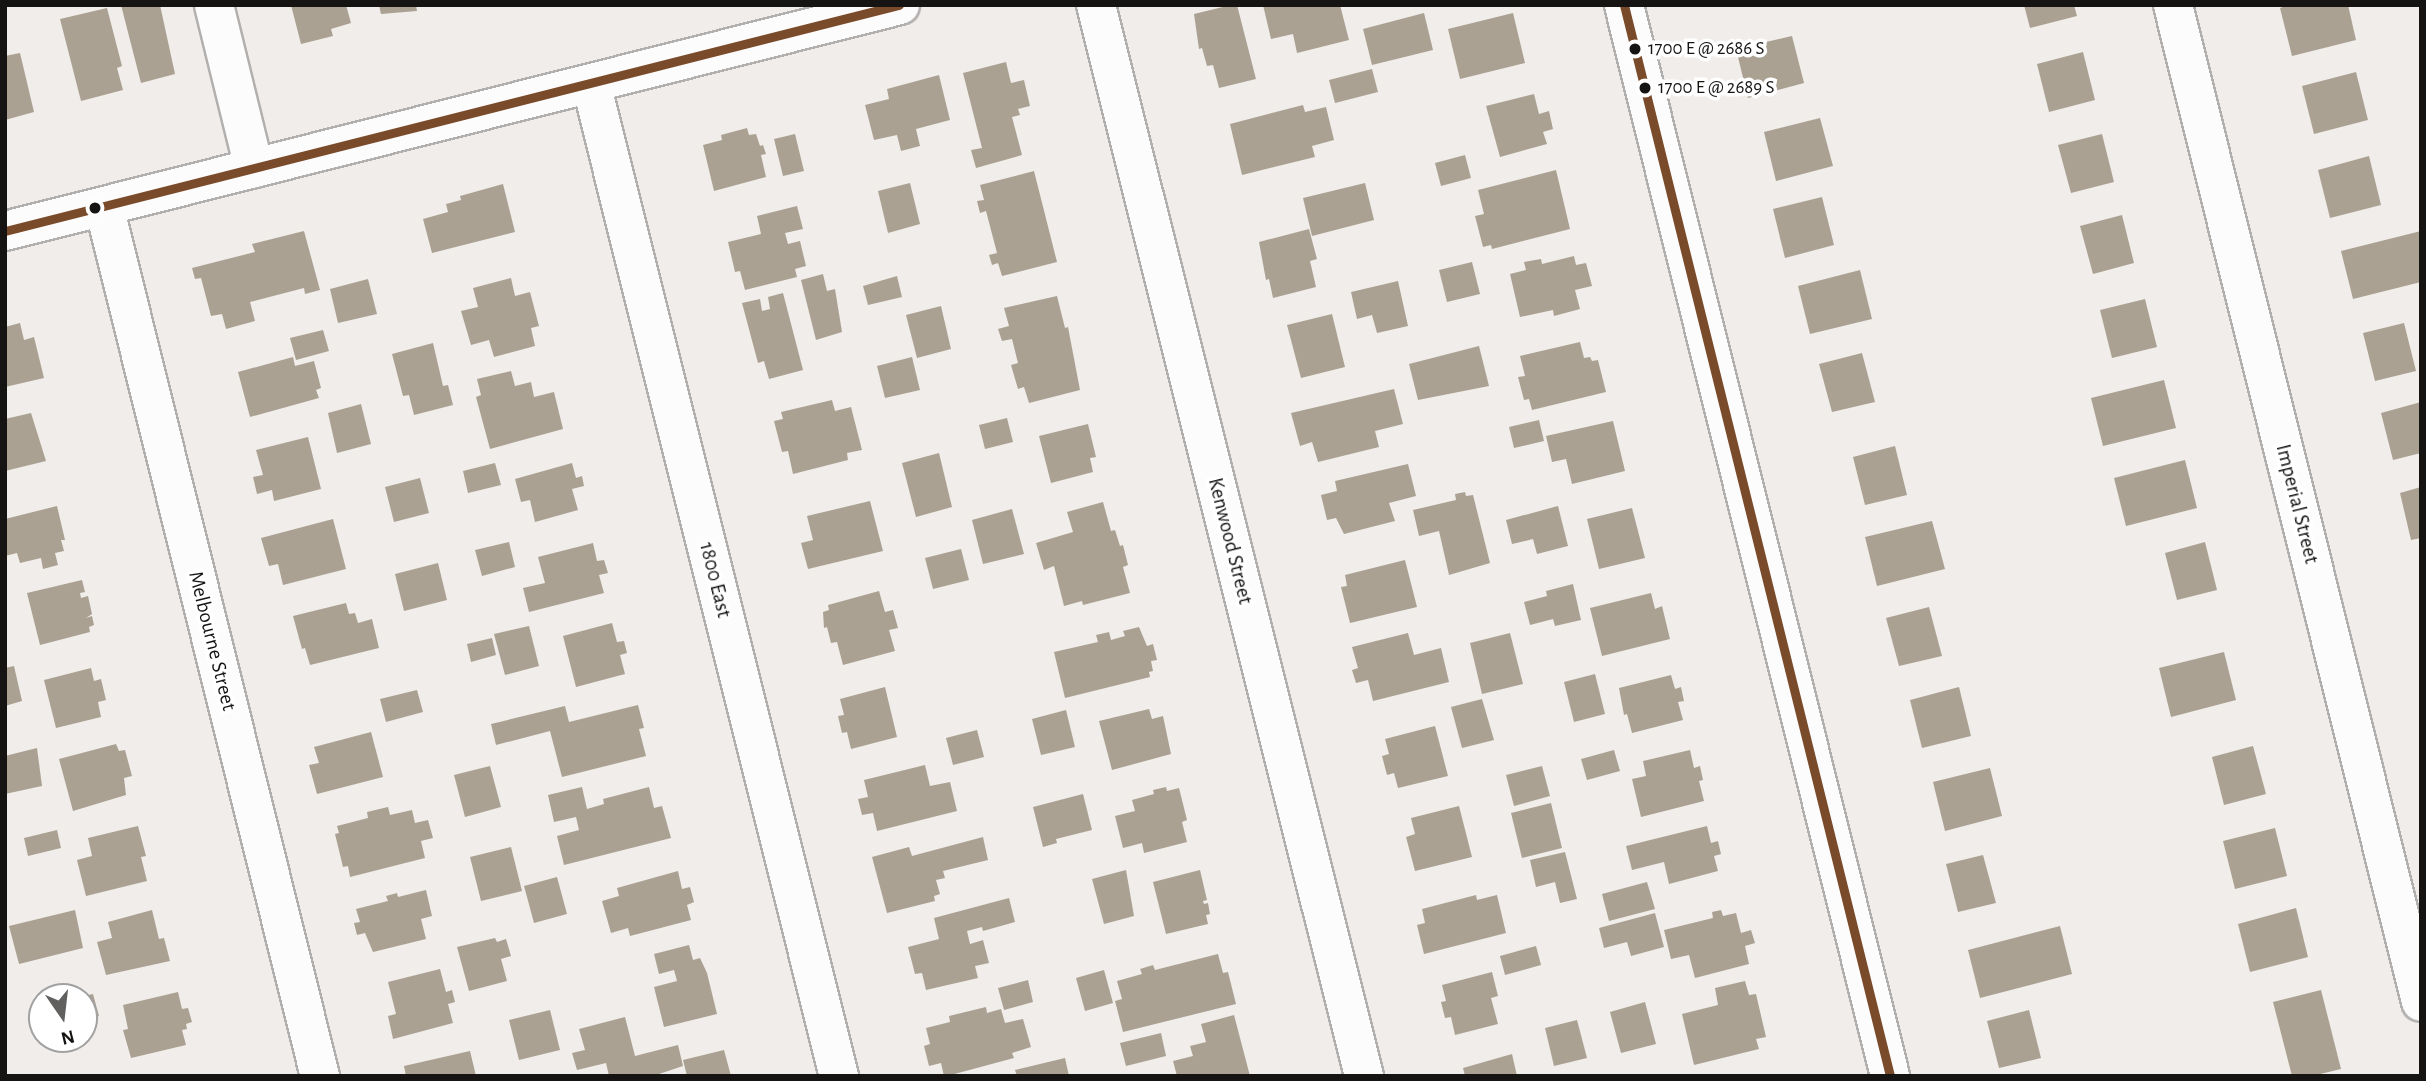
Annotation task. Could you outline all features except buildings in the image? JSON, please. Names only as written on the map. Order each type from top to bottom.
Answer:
[{"type":"street","points":[[214,5],[254,168]]},
{"type":"street","points":[[5,231],[900,5]]},
{"type":"street","name":"Kenwood Street","points":[[1096,5],[1364,1076]]},
{"type":"street","points":[[1625,5],[1890,1076]]},
{"type":"street","name":"Imperial Street","points":[[2173,5],[2421,1002]]},
{"type":"street","name":"1800 East","points":[[591,83],[839,1076]]},
{"type":"street","name":"Melbourne Street","points":[[104,206],[320,1076]]},
{"type":"transit line","points":[[5,231],[899,5]]},
{"type":"transit line","points":[[1624,5],[1890,1076]]},
{"type":"place","name":"1700 E @ 2686 S","points":[[1635,49]]},
{"type":"place","name":"1700 E @ 2689 S","points":[[1645,88]]}]
